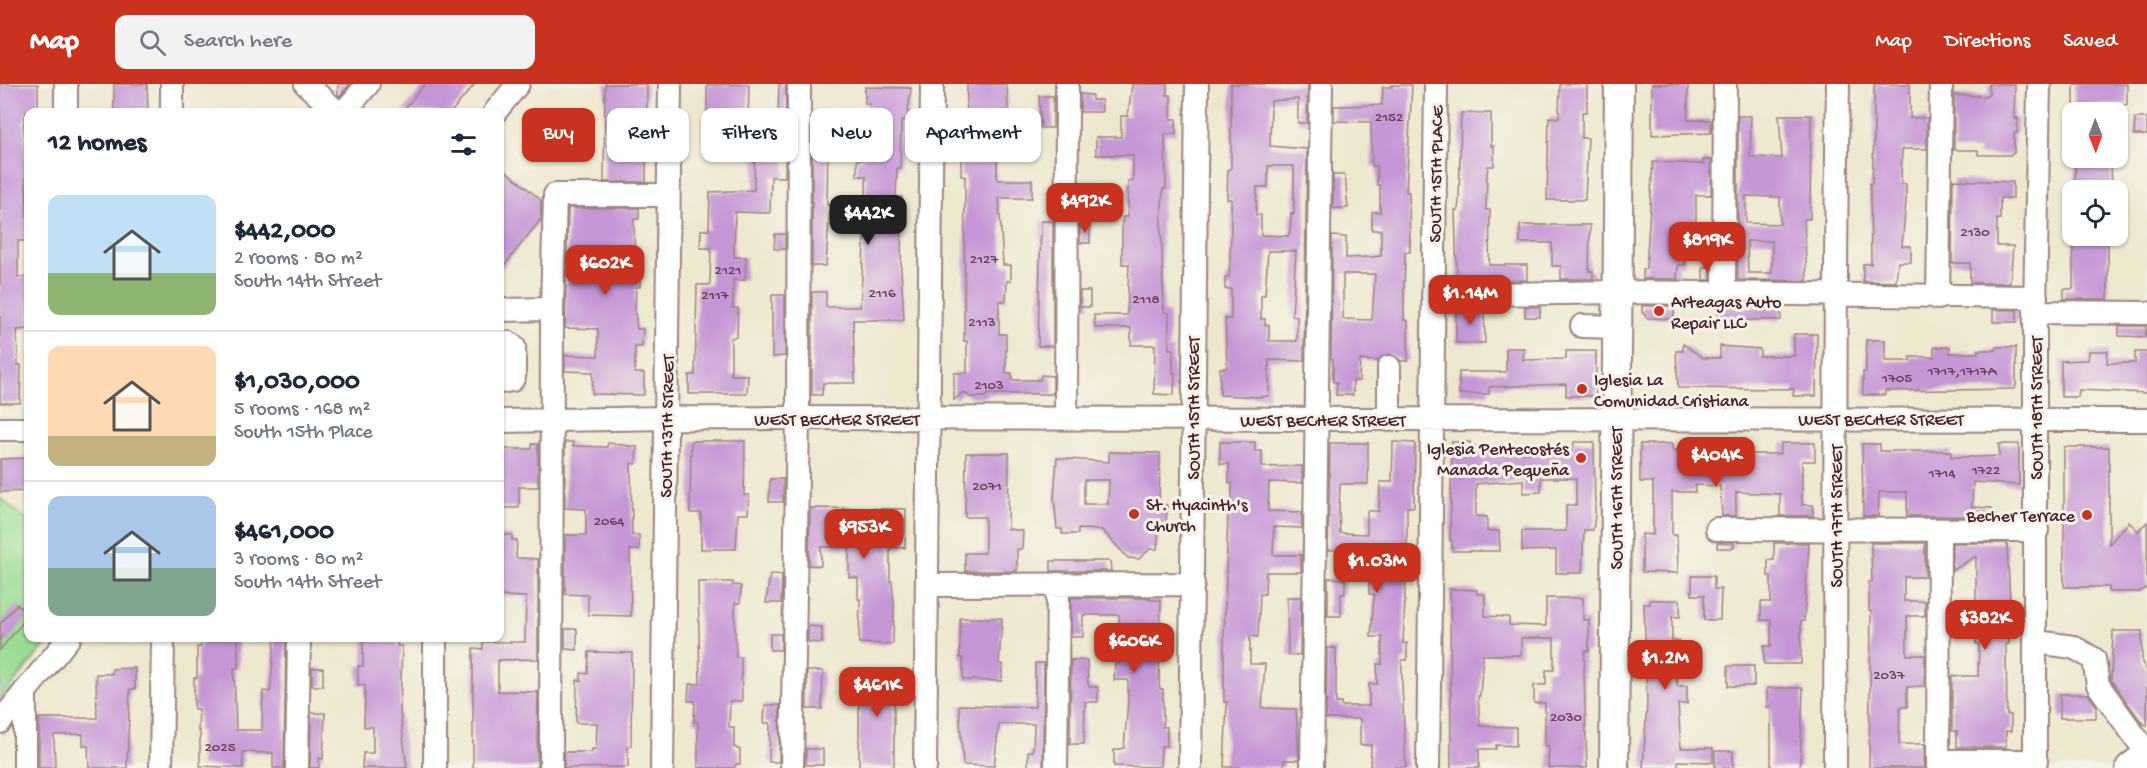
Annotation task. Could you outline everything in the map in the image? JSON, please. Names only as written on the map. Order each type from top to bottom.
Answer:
[{"type":"main road","name":"SOUTH 16TH STREET","points":[[1614,768],[1619,84]]},
{"type":"main road","points":[[2130,768],[2147,754]]},
{"type":"street","points":[[66,84],[66,108]]},
{"type":"street","points":[[172,84],[172,108]]},
{"type":"street","points":[[306,84],[332,108]]},
{"type":"street","points":[[347,108],[368,84]]},
{"type":"street","points":[[498,108],[518,84]]},
{"type":"street","name":"SOUTH 13TH STREET","points":[[662,768],[670,84]]},
{"type":"street","points":[[792,768],[798,420],[799,84]]},
{"type":"street","points":[[925,768],[932,84]]},
{"type":"street","points":[[1066,418],[1067,84]]},
{"type":"street","name":"SOUTH 15TH STREET","points":[[1190,768],[1197,84]]},
{"type":"street","points":[[1312,768],[1321,84]]},
{"type":"street","name":"SOUTH 15TH PLACE","points":[[1428,768],[1436,84]]},
{"type":"street","points":[[1724,294],[1725,84]]},
{"type":"street","name":"SOUTH 17TH STREET","points":[[1835,768],[1837,419],[1834,296],[1838,84]]},
{"type":"street","points":[[1938,298],[1941,84]]},
{"type":"street","name":"SOUTH 18TH STREET","points":[[2035,764],[2039,84]]},
{"type":"street","points":[[551,768],[554,420],[552,309],[555,195],[668,195]]},
{"type":"street","points":[[1433,295],[1617,292],[1938,298],[2147,313]]},
{"type":"street","points":[[504,310],[552,309]]},
{"type":"street","points":[[1582,326],[1617,327]]},
{"type":"street","points":[[504,343],[509,343],[514,347],[514,377],[504,382]]},
{"type":"street","points":[[1389,367],[1389,420]]},
{"type":"street","name":"WEST BECHER STREET","points":[[504,421],[666,418],[798,420],[1066,418],[2147,420]]},
{"type":"street","points":[[0,429],[24,429]]},
{"type":"street","points":[[1718,529],[2037,530]]},
{"type":"street","points":[[1939,531],[1938,765],[2035,764]]},
{"type":"street","points":[[1056,768],[1058,584]]},
{"type":"street","points":[[927,585],[1193,584]]},
{"type":"street","points":[[0,722],[66,642]]},
{"type":"street","points":[[161,768],[163,642]]},
{"type":"street","points":[[297,768],[299,642]]},
{"type":"street","points":[[435,642],[435,768]]},
{"type":"street","points":[[2037,642],[2073,647],[2094,659],[2098,685],[2147,754]]},
{"type":"street","points":[[25,768],[26,691]]},
{"type":"green space","points":[[0,498],[24,518],[24,642],[48,642],[0,700]]},
{"type":"building","points":[[0,84],[38,84],[38,108],[24,108],[24,241],[18,241],[18,277],[24,277],[24,329],[17,330],[18,365],[21,365],[20,403],[0,403]]},
{"type":"building","points":[[114,84],[147,84],[148,108],[114,108]]},
{"type":"building","points":[[338,84],[350,84],[340,96],[338,95]]},
{"type":"building","points":[[425,84],[475,84],[454,108],[405,108]]},
{"type":"building","points":[[605,84],[647,84],[647,108],[607,108],[607,162],[646,162],[646,182],[604,182]]},
{"type":"building","points":[[749,84],[748,108],[707,108],[707,85]]},
{"type":"building","points":[[779,84],[786,84],[786,108],[778,108]]},
{"type":"building","points":[[967,84],[1007,84],[1008,108],[967,108]]},
{"type":"building","points":[[1132,84],[1167,84],[1167,95],[1171,95],[1171,119],[1176,119],[1176,134],[1165,134],[1166,189],[1163,189],[1161,225],[1164,312],[1169,313],[1169,349],[1173,349],[1173,373],[1175,373],[1174,395],[1154,394],[1155,345],[1131,345],[1131,328],[1095,328],[1094,315],[1127,315],[1129,264],[1122,264],[1122,224],[1123,217],[1128,217],[1128,181],[1133,181],[1133,155],[1096,155],[1096,137],[1121,137],[1121,116],[1128,116]]},
{"type":"building","points":[[1231,84],[1308,84],[1307,123],[1298,123],[1298,99],[1271,101],[1270,146],[1307,149],[1304,361],[1269,360],[1269,396],[1220,395],[1220,368],[1227,368],[1225,319],[1231,319],[1231,289],[1225,289],[1225,277],[1229,277],[1231,199],[1227,199],[1228,169],[1231,169]],"holes":[[[1268,166],[1294,166],[1294,214],[1291,213],[1288,236],[1261,235],[1261,215],[1256,215],[1257,187],[1268,187]],[[1268,251],[1296,251],[1292,316],[1297,317],[1297,341],[1269,341],[1269,325],[1265,325],[1265,319],[1261,319],[1261,295],[1265,295]]]},
{"type":"building","points":[[1560,84],[1587,84],[1587,112],[1582,112],[1582,138],[1588,138],[1585,200],[1547,200],[1549,117],[1559,118]]},
{"type":"building","points":[[1652,84],[1688,84],[1688,120],[1711,120],[1711,133],[1652,135]]},
{"type":"building","points":[[1874,84],[1910,84],[1910,118],[1927,118],[1927,149],[1902,149],[1901,184],[1906,184],[1906,201],[1902,246],[1911,246],[1911,262],[1898,262],[1896,282],[1863,281],[1863,264],[1871,264],[1870,183],[1872,183],[1874,137]]},
{"type":"building","points":[[1989,84],[2015,84],[2014,119],[2018,118],[2017,133],[2014,133],[2014,153],[2011,155],[1978,155],[1978,150],[1954,150],[1954,95],[1985,96],[1989,94]]},
{"type":"building","points":[[2074,84],[2127,84],[2127,102],[2074,102]]},
{"type":"building","points":[[1392,85],[1412,85],[1406,192],[1409,192],[1410,252],[1405,252],[1404,296],[1404,320],[1408,321],[1408,361],[1401,361],[1390,354],[1377,361],[1360,360],[1359,381],[1353,381],[1353,395],[1336,395],[1337,382],[1333,382],[1333,359],[1331,359],[1332,236],[1346,237],[1346,258],[1381,256],[1381,230],[1372,230],[1372,212],[1380,212],[1380,185],[1377,185],[1377,166],[1372,166],[1371,122],[1334,121],[1334,106],[1382,105],[1383,87],[1392,87]],"holes":[[[1343,274],[1375,274],[1372,320],[1343,319]]]},
{"type":"building","points":[[865,87],[911,88],[908,108],[905,108],[905,120],[901,122],[900,168],[897,168],[896,197],[902,197],[901,270],[904,320],[853,320],[855,383],[823,383],[822,395],[812,395],[812,292],[826,292],[826,307],[860,307],[865,232],[867,232],[866,176],[857,176],[857,162],[893,162],[893,108],[870,108],[870,104],[865,104]]},
{"type":"building","points":[[1080,94],[1092,95],[1092,100],[1102,100],[1102,112],[1080,112]]},
{"type":"building","points":[[1039,96],[1053,96],[1053,128],[1041,128]]},
{"type":"building","points":[[1461,113],[1491,113],[1491,146],[1494,146],[1494,166],[1488,166],[1486,210],[1490,210],[1489,265],[1527,265],[1527,280],[1457,281],[1455,210],[1458,210],[1459,200]]},
{"type":"building","points":[[1779,115],[1811,115],[1810,219],[1804,219],[1807,281],[1738,280],[1738,116],[1751,116],[1750,157],[1782,158]],"holes":[[[1746,196],[1780,197],[1780,224],[1746,223]],[[1747,241],[1772,241],[1772,273],[1748,273]]]},
{"type":"building","points":[[2135,118],[2147,118],[2147,135],[2134,135]]},
{"type":"building","points":[[1703,160],[1711,160],[1711,195],[1696,195],[1696,222],[1685,222],[1685,265],[1678,265],[1677,279],[1643,279],[1643,269],[1646,269],[1653,162],[1703,164]]},
{"type":"building","points":[[755,162],[785,162],[785,177],[771,177],[770,213],[735,212],[734,257],[746,257],[745,280],[733,280],[733,308],[738,308],[737,336],[731,338],[731,375],[748,375],[747,394],[689,394],[689,375],[695,375],[697,285],[710,285],[711,248],[700,248],[701,230],[709,230],[710,192],[754,190]]},
{"type":"building","points":[[812,162],[828,162],[827,205],[830,205],[826,266],[812,266]]},
{"type":"building","points":[[961,162],[997,162],[997,180],[1032,180],[1032,198],[999,198],[1003,265],[1011,265],[1011,281],[1007,281],[1006,301],[999,301],[999,334],[1006,334],[1006,373],[1012,373],[1012,380],[1040,380],[1041,375],[1053,376],[1053,394],[988,394],[985,397],[970,397],[963,392],[954,400],[954,373],[967,373],[967,341],[964,341],[965,176],[961,176]]},
{"type":"building","points":[[2075,168],[2111,168],[2112,180],[2075,180]]},
{"type":"building","points":[[504,169],[541,200],[541,219],[504,266]]},
{"type":"building","points":[[1333,175],[1345,175],[1348,208],[1333,208]]},
{"type":"building","points":[[1953,180],[2013,182],[2013,198],[2000,198],[2000,219],[1997,219],[1997,246],[2013,246],[2010,283],[1970,283],[1970,263],[1952,263]]},
{"type":"building","points":[[568,208],[639,208],[639,219],[634,219],[635,268],[640,268],[640,287],[636,287],[635,312],[637,329],[643,329],[642,347],[635,347],[635,373],[644,373],[644,395],[592,394],[593,372],[565,371],[565,355],[598,356],[598,329],[565,328]]},
{"type":"building","points":[[1041,221],[1053,221],[1053,346],[1038,346]]},
{"type":"building","points":[[1080,225],[1090,225],[1090,243],[1080,243]]},
{"type":"building","points":[[1520,225],[1590,225],[1589,271],[1593,271],[1593,279],[1561,279],[1561,266],[1552,266],[1552,243],[1520,243]]},
{"type":"building","points":[[775,234],[785,234],[785,249],[774,249]]},
{"type":"building","points":[[2073,246],[2108,246],[2108,299],[2064,299],[2064,289],[2073,289]]},
{"type":"building","points":[[1703,267],[1711,267],[1711,280],[1703,280]]},
{"type":"building","points":[[1080,291],[1090,291],[1090,307],[1080,307]]},
{"type":"building","points":[[772,295],[785,295],[785,356],[772,357]]},
{"type":"building","points":[[1642,306],[1674,306],[1674,319],[1647,318],[1642,312]]},
{"type":"building","points":[[1525,307],[1540,307],[1540,317],[1525,317]]},
{"type":"building","points":[[1718,307],[1781,307],[1781,320],[1718,320]]},
{"type":"building","points":[[1456,308],[1484,308],[1485,343],[1456,343]]},
{"type":"building","points":[[1993,310],[2017,310],[2017,322],[1993,322]]},
{"type":"building","points":[[2119,326],[2146,326],[2146,337],[2119,336]]},
{"type":"building","points":[[1794,334],[1817,334],[1816,396],[1793,396],[1794,389],[1678,388],[1676,351],[1683,351],[1683,344],[1703,358],[1720,358],[1720,346],[1760,349],[1760,356],[1794,356]]},
{"type":"building","points":[[1866,340],[1885,340],[1885,361],[1910,361],[1910,357],[1934,357],[1934,347],[1950,347],[1950,353],[1978,353],[1978,350],[1996,350],[1996,347],[2016,347],[2015,389],[1885,391],[1885,395],[1863,395]]},
{"type":"building","points":[[1506,348],[1524,348],[1523,360],[1566,359],[1566,351],[1596,351],[1596,396],[1566,396],[1566,384],[1489,387],[1489,394],[1459,394],[1459,372],[1506,372]]},
{"type":"building","points":[[2089,351],[2108,351],[2107,363],[2135,363],[2135,352],[2147,352],[2147,393],[2079,390],[2078,397],[2061,397],[2061,361],[2088,360]]},
{"type":"building","points":[[691,441],[745,441],[744,495],[749,495],[748,514],[738,514],[736,549],[701,549],[701,513],[690,513]]},
{"type":"building","points":[[565,442],[573,442],[573,446],[607,447],[608,443],[637,447],[636,464],[631,463],[632,535],[639,535],[639,550],[630,550],[631,616],[588,615],[588,595],[565,594],[565,535],[586,535],[586,509],[565,508]]},
{"type":"building","points":[[1220,442],[1255,442],[1255,451],[1262,451],[1262,467],[1302,466],[1302,483],[1269,482],[1268,511],[1302,512],[1302,528],[1274,527],[1273,555],[1301,555],[1301,572],[1266,572],[1265,594],[1260,594],[1258,637],[1250,636],[1250,664],[1265,664],[1262,708],[1296,709],[1299,760],[1284,760],[1284,767],[1224,767],[1227,702],[1224,702],[1224,638],[1228,512],[1232,512],[1232,483],[1229,483],[1229,464],[1220,464]]},
{"type":"building","points":[[1393,442],[1415,443],[1414,507],[1407,507],[1407,551],[1400,551],[1400,576],[1406,576],[1403,643],[1407,643],[1407,660],[1402,660],[1402,684],[1406,767],[1370,767],[1371,745],[1360,745],[1360,719],[1326,719],[1327,648],[1336,648],[1336,703],[1341,703],[1341,706],[1369,706],[1369,684],[1377,684],[1377,664],[1382,664],[1382,637],[1371,637],[1374,594],[1369,594],[1369,572],[1361,572],[1361,550],[1328,550],[1330,443],[1368,443],[1368,484],[1340,484],[1339,511],[1340,533],[1367,534],[1367,511],[1379,511],[1380,482],[1392,482]]},
{"type":"building","points":[[1452,442],[1470,442],[1470,446],[1522,449],[1522,453],[1573,451],[1574,442],[1594,442],[1595,515],[1593,530],[1584,530],[1582,573],[1556,573],[1556,550],[1522,551],[1522,531],[1566,531],[1566,505],[1576,505],[1576,479],[1573,478],[1541,478],[1541,492],[1523,493],[1523,480],[1476,484],[1476,516],[1487,517],[1487,531],[1499,531],[1500,551],[1452,551],[1452,541],[1450,541]]},
{"type":"building","points":[[1781,443],[1815,443],[1815,461],[1802,461],[1802,505],[1813,505],[1813,516],[1780,516],[1780,494],[1736,492],[1736,516],[1722,516],[1720,486],[1695,485],[1695,492],[1672,492],[1672,535],[1677,535],[1678,573],[1642,572],[1642,534],[1653,535],[1653,482],[1640,482],[1640,444],[1672,444],[1672,450],[1716,450],[1716,454],[1781,454]]},
{"type":"building","points":[[532,444],[538,444],[538,487],[519,487],[519,508],[504,508],[504,449],[532,449]]},
{"type":"building","points":[[1862,444],[1880,444],[1880,451],[1951,451],[1951,457],[1977,457],[1999,456],[1999,444],[2019,444],[2019,485],[1973,482],[1972,507],[1992,508],[1992,516],[1907,516],[1907,492],[1879,492],[1878,516],[1863,516]]},
{"type":"building","name":"Becher Terrace","points":[[2064,447],[2109,447],[2109,544],[2129,522],[2138,531],[2147,522],[2147,587],[2140,592],[2109,592],[2109,587],[2064,587]]},
{"type":"building","name":"St. Hyacinth's Church","points":[[1109,452],[1160,453],[1159,505],[1167,505],[1166,524],[1160,524],[1157,549],[1150,549],[1139,559],[1128,558],[1102,530],[1078,529],[1078,534],[1062,534],[1062,529],[1057,529],[1054,497],[1057,458],[1109,462]],"holes":[[[1084,480],[1109,480],[1108,504],[1084,504]]]},
{"type":"building","points":[[966,453],[1009,453],[1008,529],[1023,531],[1022,549],[1017,549],[1017,571],[965,571],[965,553],[985,553],[985,517],[965,517]]},
{"type":"building","points":[[24,458],[24,491],[0,492],[0,459]]},
{"type":"building","points":[[770,479],[783,479],[783,502],[769,502]]},
{"type":"building","points":[[810,508],[906,509],[905,548],[890,547],[890,581],[892,581],[894,604],[893,644],[859,643],[858,578],[849,577],[849,547],[821,547],[821,566],[809,565]]},
{"type":"building","points":[[504,535],[512,535],[512,540],[517,540],[516,558],[538,559],[538,659],[498,660],[498,691],[538,692],[537,768],[473,768],[473,648],[483,649],[483,642],[525,642],[526,597],[504,596]]},
{"type":"building","points":[[1717,543],[1734,543],[1734,548],[1717,548]]},
{"type":"building","points":[[1774,543],[1809,543],[1804,621],[1801,621],[1801,664],[1764,664],[1764,646],[1771,646],[1771,620],[1761,620],[1761,602],[1771,602],[1771,576],[1768,576],[1768,560],[1774,560]]},
{"type":"building","points":[[1871,543],[1925,543],[1925,577],[1904,577],[1904,601],[1925,601],[1925,616],[1907,616],[1907,655],[1925,655],[1925,686],[1907,687],[1907,707],[1900,707],[1899,744],[1925,744],[1924,768],[1869,768]]},
{"type":"building","points":[[1952,543],[2007,543],[2011,622],[2009,622],[2009,644],[2006,644],[2007,715],[2011,715],[2011,731],[2006,731],[2006,747],[1957,747],[1957,731],[1952,731],[1952,676],[1978,676],[1979,644],[1976,644],[1976,556],[1952,571]]},
{"type":"building","points":[[1051,561],[1110,561],[1111,571],[1051,571]]},
{"type":"building","points":[[770,574],[782,575],[781,603],[766,603]]},
{"type":"building","points":[[1692,576],[1714,576],[1714,589],[1721,589],[1720,620],[1704,620],[1704,595],[1692,595]]},
{"type":"building","points":[[1328,578],[1345,579],[1345,594],[1341,594],[1341,616],[1328,616]]},
{"type":"building","points":[[698,582],[733,582],[733,585],[741,586],[740,603],[735,603],[735,631],[736,657],[741,657],[742,701],[730,701],[729,727],[734,727],[734,747],[740,750],[740,764],[736,764],[734,768],[698,768],[698,722],[694,722],[695,701],[688,701],[689,684],[700,684]]},
{"type":"building","points":[[1450,589],[1477,590],[1477,594],[1485,594],[1485,616],[1509,617],[1509,625],[1546,626],[1546,598],[1583,598],[1583,620],[1589,620],[1589,651],[1585,651],[1584,672],[1587,768],[1548,768],[1549,746],[1545,746],[1545,703],[1534,703],[1534,685],[1546,685],[1546,670],[1554,670],[1554,638],[1521,638],[1521,655],[1483,655],[1480,696],[1478,696],[1480,726],[1516,727],[1516,746],[1496,745],[1496,749],[1479,749],[1479,768],[1451,768]]},
{"type":"building","points":[[1287,597],[1301,597],[1300,655],[1288,655]]},
{"type":"building","points":[[1071,598],[1161,600],[1159,685],[1160,689],[1163,689],[1163,727],[1167,727],[1167,746],[1161,746],[1160,767],[1114,766],[1114,750],[1124,748],[1128,702],[1128,680],[1114,680],[1115,663],[1120,663],[1120,659],[1143,659],[1143,638],[1120,638],[1119,615],[1083,615],[1083,637],[1071,637]]},
{"type":"building","points":[[1650,600],[1680,600],[1680,617],[1672,617],[1672,641],[1680,641],[1677,686],[1687,686],[1687,704],[1678,704],[1681,748],[1713,748],[1713,762],[1678,761],[1678,768],[1643,768],[1647,703],[1644,604],[1650,604]]},
{"type":"building","points":[[17,604],[24,612],[24,621],[0,650],[0,624]]},
{"type":"building","points":[[960,618],[1002,618],[999,664],[1002,664],[1002,681],[963,680],[963,658],[960,658]]},
{"type":"building","points":[[808,626],[822,627],[822,643],[808,642]]},
{"type":"building","points":[[565,629],[577,629],[577,650],[565,649]]},
{"type":"building","points":[[2113,631],[2142,631],[2142,663],[2147,670],[2147,725],[2143,724],[2111,680]]},
{"type":"building","points":[[770,634],[781,634],[781,650],[770,650]]},
{"type":"building","points":[[201,642],[238,642],[238,668],[234,668],[236,730],[262,730],[263,691],[270,692],[275,642],[286,642],[284,768],[273,768],[273,753],[243,752],[243,768],[200,766],[199,709],[194,709],[194,678],[197,678],[197,647],[201,647]]},
{"type":"building","points":[[363,642],[397,642],[397,646],[402,646],[400,712],[407,768],[362,768],[363,753],[373,753],[373,727],[364,727],[365,685],[358,685],[358,666],[363,666]]},
{"type":"building","points":[[589,652],[632,653],[631,746],[628,746],[628,767],[564,768],[565,752],[596,750],[597,723],[576,723],[577,680],[581,681],[581,673],[588,674]]},
{"type":"building","points":[[1071,660],[1087,660],[1088,684],[1090,687],[1098,687],[1098,702],[1085,702],[1084,744],[1070,744]]},
{"type":"building","points":[[1035,663],[1044,663],[1043,768],[1028,768],[1028,751],[1033,751],[1034,724],[999,724],[994,766],[963,765],[959,705],[1035,707]]},
{"type":"building","points":[[1728,666],[1754,666],[1754,686],[1728,686]]},
{"type":"building","points":[[135,668],[135,689],[130,689],[127,768],[89,768],[88,746],[83,746],[83,734],[54,735],[55,768],[39,768],[39,718],[97,718],[96,674],[112,674],[112,669]]},
{"type":"building","points":[[312,668],[323,668],[323,686],[312,686]]},
{"type":"building","points":[[859,670],[897,670],[896,699],[894,699],[894,767],[859,766]]},
{"type":"building","points":[[807,671],[823,671],[822,709],[807,709]]},
{"type":"building","points":[[1767,688],[1803,688],[1800,768],[1771,768],[1771,707],[1767,707]]},
{"type":"building","points":[[2060,694],[2088,694],[2096,705],[2096,718],[2060,718]]},
{"type":"building","points":[[765,705],[780,705],[779,762],[769,762],[770,723],[764,723]]},
{"type":"building","points":[[311,713],[325,713],[323,759],[319,758],[319,768],[310,768]]},
{"type":"building","points":[[806,749],[823,749],[823,765],[806,765]]},
{"type":"building","points":[[1715,751],[1733,751],[1733,768],[1715,768]]},
{"type":"place","name":"Arteagas Auto Repair LLC","points":[[1659,311]]},
{"type":"place","name":"Iglesia La Comunidad Cristiana","points":[[1582,389]]},
{"type":"place","name":"Iglesia Pentecostés Manada Pequeña","points":[[1581,458]]},
{"type":"place","name":"St. Hyacinth's Church","points":[[1134,514]]},
{"type":"place","name":"Becher Terrace","points":[[2087,515]]}]
